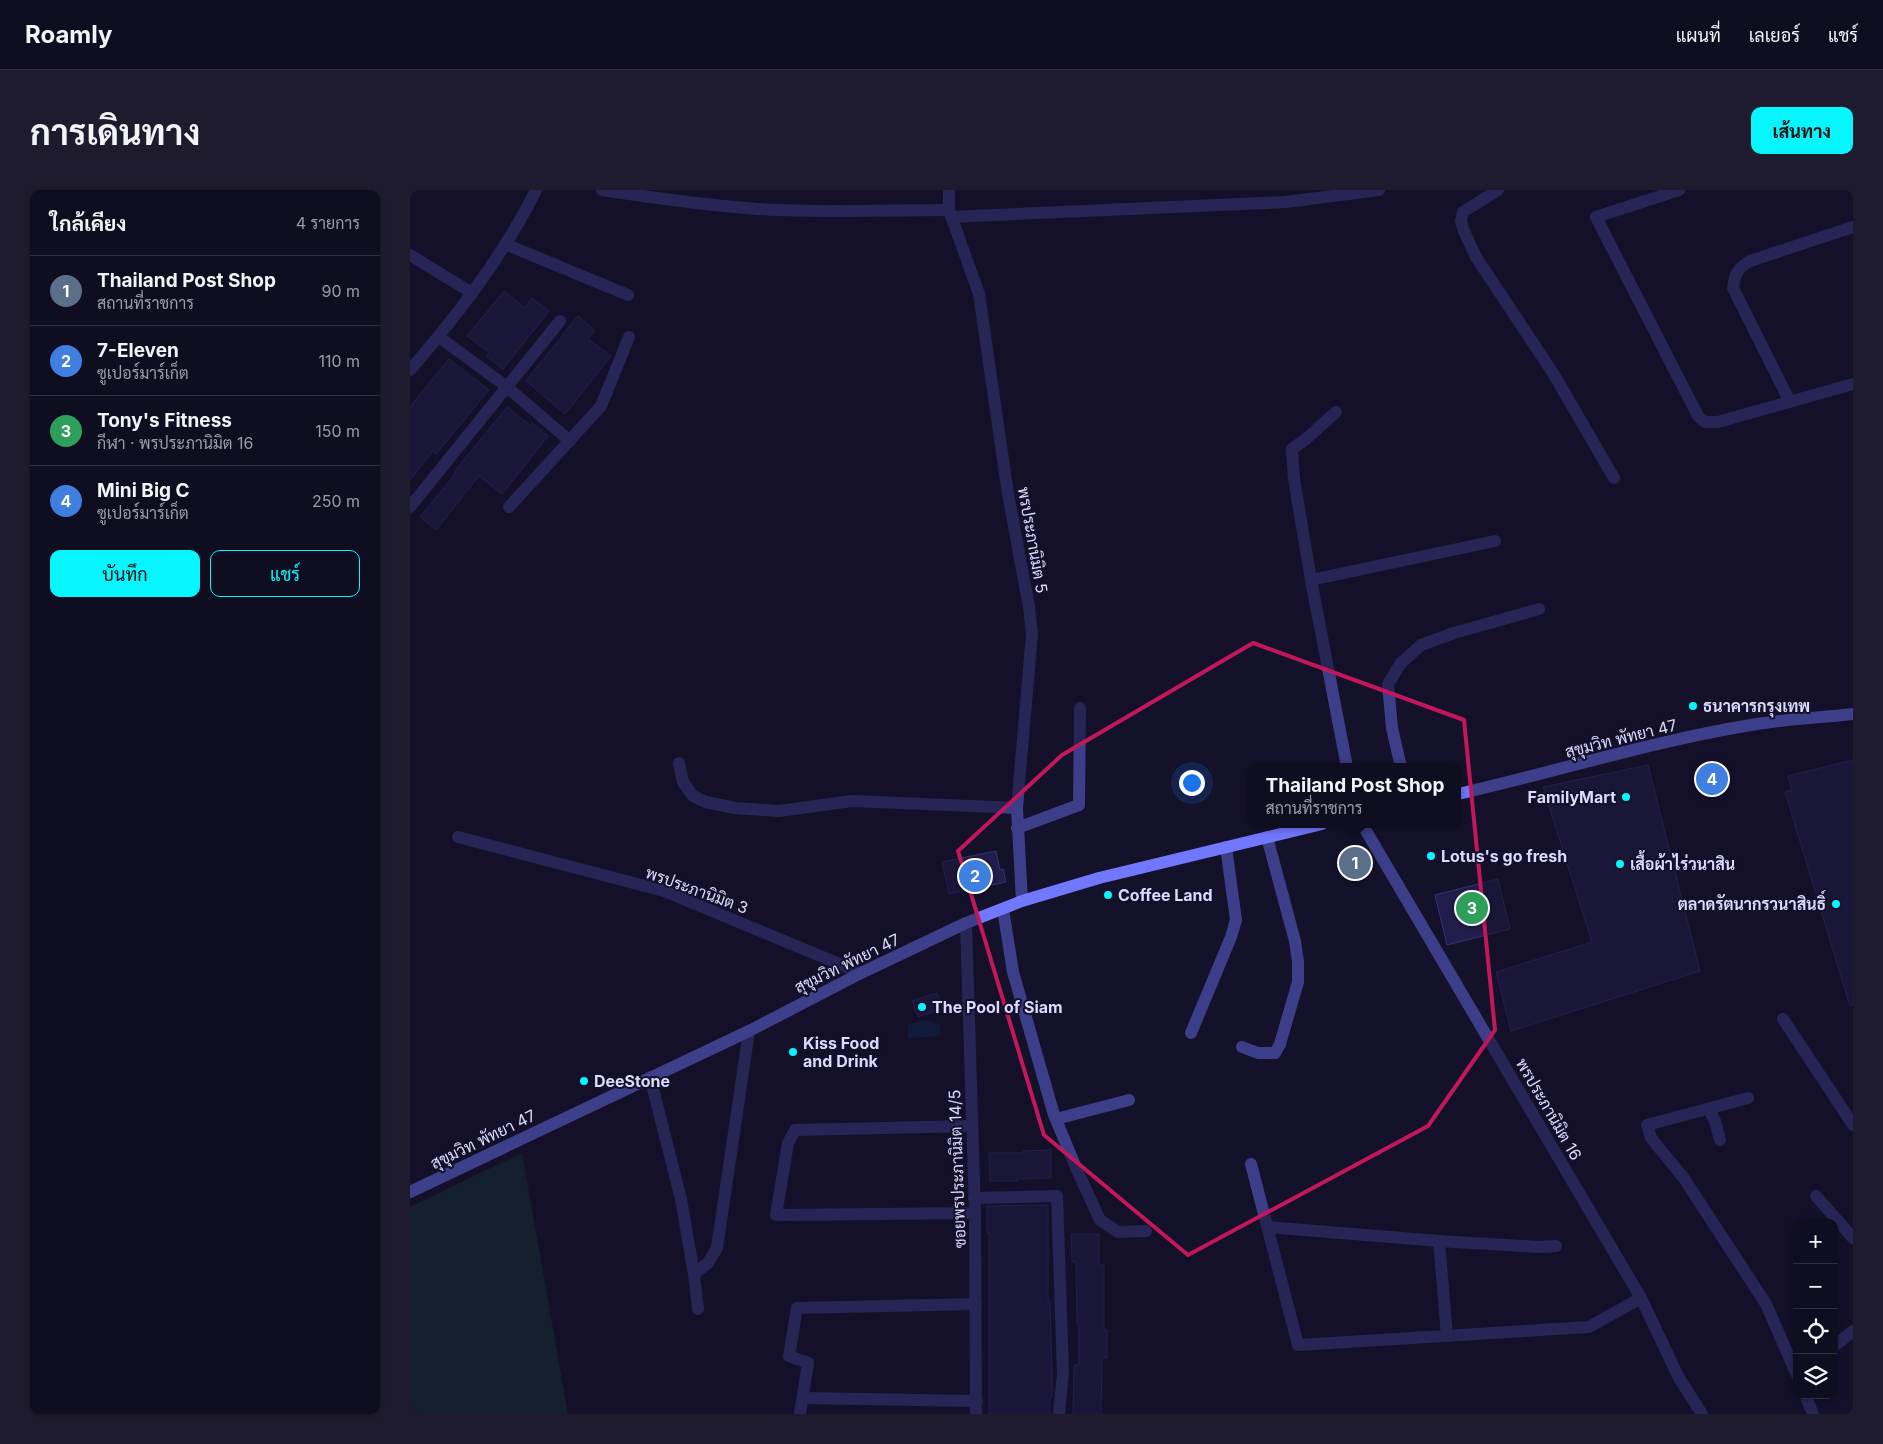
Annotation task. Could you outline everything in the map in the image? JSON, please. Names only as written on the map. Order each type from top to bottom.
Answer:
[{"type":"street","points":[[410,370],[472,293],[536,190]]},
{"type":"street","points":[[602,190],[759,209],[950,214],[1286,202],[1379,190]]},
{"type":"street","points":[[1498,190],[1463,212],[1462,229],[1476,257],[1553,373],[1614,478]]},
{"type":"street","points":[[1679,190],[1596,216],[1698,416],[1705,422],[1718,422],[1853,384]]},
{"type":"street","name":"พรประภานิมิต 5","points":[[949,191],[950,214],[979,294],[1008,494],[1029,607],[1032,634],[1017,808],[1022,901]]},
{"type":"street","points":[[1790,402],[1732,288],[1734,278],[1739,268],[1750,261],[1853,227]]},
{"type":"street","points":[[504,244],[628,295]]},
{"type":"street","points":[[410,255],[472,293]]},
{"type":"street","points":[[410,507],[560,321]]},
{"type":"street","points":[[438,337],[507,387],[570,441]]},
{"type":"street","points":[[509,507],[601,406],[629,337]]},
{"type":"street","points":[[1336,412],[1292,449],[1294,479],[1311,580],[1346,763]]},
{"type":"street","points":[[1311,580],[1495,541]]},
{"type":"street","points":[[1399,763],[1392,728],[1388,684],[1401,664],[1421,645],[1454,633],[1539,609]]},
{"type":"street","points":[[1017,828],[1079,805],[1080,708]]},
{"type":"street","name":"สุขุมวิท พัทยา 47","points":[[1461,793],[1739,727],[1853,714]]},
{"type":"street","points":[[679,764],[683,782],[693,796],[706,802],[734,808],[779,810],[852,801],[1017,808]]},
{"type":"street","name":"สุขุมวิท พัทยา 47","points":[[410,1192],[749,1031],[862,973],[966,924],[1022,901],[1099,878],[1305,828]]},
{"type":"street","name":"พรประภานิมิต 16","points":[[1364,828],[1641,1298],[1679,1378],[1702,1414]]},
{"type":"street","name":"พรประภานิมิต 3","points":[[458,837],[664,892],[862,973]]},
{"type":"street","points":[[1242,1047],[1258,1053],[1275,1053],[1280,1044],[1298,982],[1295,941],[1267,837]]},
{"type":"street","points":[[1191,1033],[1236,920],[1226,847]]},
{"type":"street","points":[[1003,909],[1013,972],[1056,1119],[1100,1220],[1118,1232],[1146,1231]]},
{"type":"street","name":"ซอยพรประภานิมิต 14/5","points":[[966,924],[975,1213],[976,1414]]},
{"type":"street","points":[[1784,1019],[1853,1126]]},
{"type":"street","points":[[694,1274],[708,1263],[717,1248],[749,1031]]},
{"type":"street","points":[[650,1077],[681,1198],[698,1309]]},
{"type":"street","points":[[1748,1098],[1648,1125],[1651,1138],[1683,1177],[1766,1304],[1793,1366]]},
{"type":"street","points":[[1056,1119],[1129,1100]]},
{"type":"street","points":[[1709,1109],[1715,1121],[1720,1140]]},
{"type":"street","points":[[971,1126],[795,1130],[788,1143],[776,1216],[975,1213]]},
{"type":"street","points":[[1251,1164],[1298,1345],[1590,1327],[1641,1298]]},
{"type":"street","points":[[974,1198],[1057,1196],[1063,1373],[1059,1414]]},
{"type":"street","points":[[1816,1196],[1853,1238]]},
{"type":"street","points":[[1268,1227],[1439,1241],[1539,1247],[1556,1246]]},
{"type":"street","points":[[1439,1241],[1447,1336]]},
{"type":"street","points":[[800,1414],[808,1364],[789,1356],[797,1308],[976,1304]]},
{"type":"street","points":[[1838,1343],[1853,1331]]},
{"type":"street","points":[[803,1398],[977,1401]]},
{"type":"street","points":[[1807,1399],[1813,1414]]},
{"type":"highlighted area","points":[[1253,643],[1464,720],[1495,1030],[1428,1126],[1188,1255],[1044,1135],[958,851],[1062,755]]},
{"type":"green space","points":[[522,1153],[568,1414],[410,1414],[410,1207]]},
{"type":"water","points":[[929,1021],[940,1025],[940,1036],[908,1038],[908,1025]]},
{"type":"building","points":[[504,291],[525,308],[532,298],[549,311],[503,369],[486,356],[489,352],[467,336]]},
{"type":"building","points":[[578,316],[595,330],[588,339],[611,356],[565,414],[526,381]]},
{"type":"building","points":[[449,359],[489,390],[436,454],[433,451],[410,480],[410,407]]},
{"type":"building","points":[[507,407],[548,436],[502,494],[479,476],[436,530],[420,517]]},
{"type":"building","name":"ตลาดรัตนากรวนาสินธิ์","points":[[1853,760],[1853,1005],[1850,1006],[1785,792],[1792,790],[1788,776]]},
{"type":"building","name":"เสื้อผ้าไร่วนาสิน","points":[[1648,765],[1700,971],[1511,1031],[1496,972],[1592,942],[1543,787]]},
{"type":"building","points":[[996,851],[1000,870],[1003,869],[1006,882],[949,894],[942,862]]},
{"type":"building","points":[[1498,879],[1510,929],[1447,945],[1435,895]]},
{"type":"building","name":"The Pool of Siam","points":[[937,993],[942,1009],[918,1017],[912,1001]]},
{"type":"building","points":[[1051,1150],[1051,1178],[990,1181],[989,1153],[1023,1153],[1023,1151]]},
{"type":"building","points":[[1048,1205],[1048,1301],[1050,1301],[1052,1369],[1050,1414],[989,1414],[989,1233],[987,1233],[987,1206]]},
{"type":"building","points":[[1071,1234],[1099,1234],[1099,1265],[1104,1265],[1104,1330],[1107,1330],[1107,1358],[1102,1358],[1101,1414],[1073,1414],[1074,1365],[1079,1365],[1079,1324],[1077,1324],[1076,1262],[1072,1262]]},
{"type":"place","name":"ธนาคารกรุงเทพ","points":[[1693,706]]},
{"type":"place","name":"Mini Big C","points":[[1712,779]]},
{"type":"place","name":"FamilyMart","points":[[1626,797]]},
{"type":"place","name":"Lotus's go fresh","points":[[1431,856]]},
{"type":"place","name":"Thailand Post Shop","points":[[1355,863]]},
{"type":"place","name":"เสื้อผ้าไร่วนาสิน","points":[[1620,864]]},
{"type":"place","name":"7-Eleven","points":[[975,876]]},
{"type":"place","name":"Coffee Land","points":[[1108,895]]},
{"type":"place","name":"ตลาดรัตนากรวนาสินธิ์","points":[[1836,904]]},
{"type":"place","name":"Tony's Fitness","points":[[1472,908]]},
{"type":"place","name":"The Pool of Siam","points":[[922,1007]]},
{"type":"place","name":"Kiss Food and Drink","points":[[793,1052]]},
{"type":"place","name":"DeeStone","points":[[584,1081]]}]
